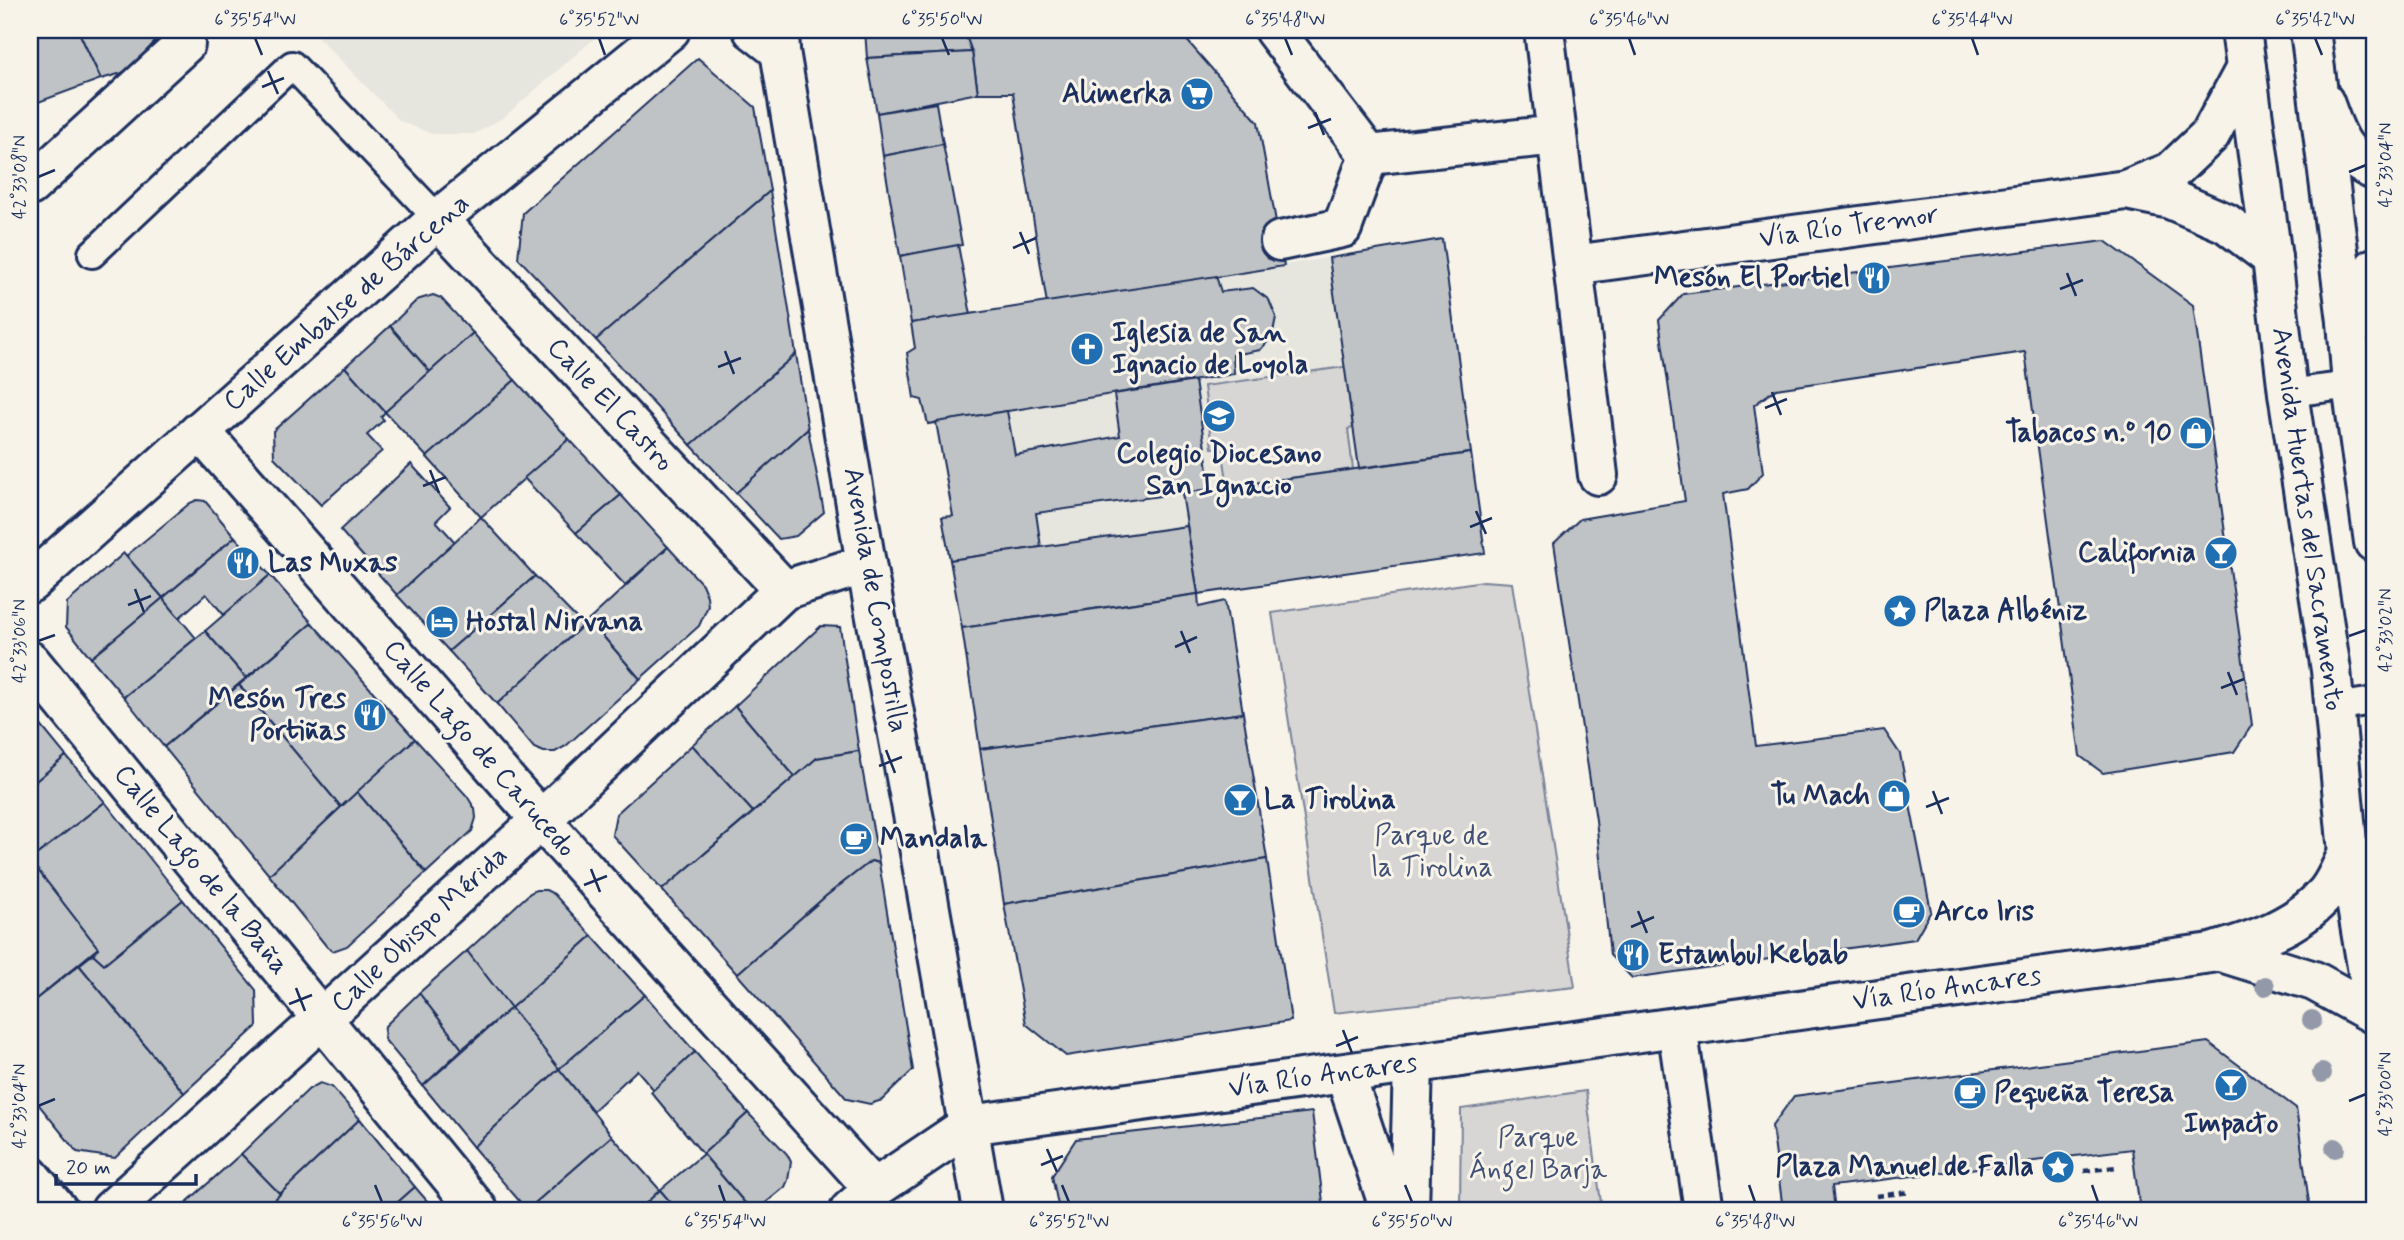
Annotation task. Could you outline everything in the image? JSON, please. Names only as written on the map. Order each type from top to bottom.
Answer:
[{"type":"street","points":[[30,186],[185,44],[185,30]]},
{"type":"street","name":"Calle Embalse de Bárcena","points":[[30,583],[438,219],[670,30]]},
{"type":"street","points":[[1275,30],[1369,155]]},
{"type":"street","points":[[1544,30],[1598,475]]},
{"type":"street","name":"Avenida Huertas del Sacramento","points":[[2241,30],[2288,393],[2328,646],[2348,853],[2374,1008]]},
{"type":"street","points":[[2316,35],[2318,86],[2347,321],[2352,385],[2374,542]]},
{"type":"street","name":"Avenida de Compostilla","points":[[770,37],[983,1210]]},
{"type":"street","name":"Vía Río Tremor","points":[[1573,265],[2126,190],[2171,172],[2210,135],[2246,68]]},
{"type":"street","points":[[2318,86],[2339,143],[2362,165],[2374,170]]},
{"type":"street","points":[[1369,155],[1557,135]]},
{"type":"street","points":[[1280,241],[1342,228],[1369,155]]},
{"type":"street","name":"Vía Río Tremor","points":[[2126,190],[2170,199],[2226,223],[2272,258]]},
{"type":"street","name":"Calle El Castro","points":[[438,219],[784,590]]},
{"type":"street","points":[[2347,321],[2374,268]]},
{"type":"street","name":"Calle Lago de Carucedo","points":[[200,431],[541,820],[862,1200]]},
{"type":"street","name":"Calle Obispo Mérida","points":[[111,1210],[541,820],[784,590],[866,564]]},
{"type":"street","name":"Calle Lago de la Baña","points":[[30,661],[478,1210]]},
{"type":"street","name":"Vía Río Ancares","points":[[969,1125],[2218,951],[2272,933],[2300,916],[2328,891],[2348,853]]},
{"type":"street","name":"Vía Río Ancares","points":[[2218,951],[2314,981],[2374,1014]]},
{"type":"street","points":[[1676,1027],[1703,1210]]},
{"type":"street","points":[[1409,1210],[1413,1064]]},
{"type":"street","points":[[1345,1074],[1390,1210]]},
{"type":"street","points":[[862,1200],[969,1125]]},
{"type":"street","points":[[30,1176],[58,1210]]},
{"type":"lane","points":[[92,254],[292,65],[438,219]]},
{"type":"lane","points":[[2288,393],[2352,385]]},
{"type":"lane","points":[[2334,707],[2374,701]]},
{"type":"path","points":[[2084,1171],[2116,1167]]},
{"type":"path","points":[[1876,1196],[1910,1192]]},
{"type":"shaded area","points":[[311,30],[604,30],[504,117],[474,134],[432,134],[400,121]]},
{"type":"shaded area","name":"Colegio Diocesano San Ignacio","points":[[1442,239],[1485,553],[1198,594],[1186,526],[950,560],[942,517],[953,516],[936,422],[1234,374],[1233,355],[1260,350],[1272,337],[1221,292],[1216,276]]},
{"type":"green space","points":[[1345,367],[1353,428],[1348,429],[1353,469],[1228,487],[1222,447],[1212,448],[1204,386]]},
{"type":"green space","name":"Parque de la Tirolina","points":[[1483,581],[1512,583],[1575,987],[1334,1013],[1272,613]]},
{"type":"green space","name":"Parque Ángel Barja","points":[[1586,1091],[1602,1210],[1460,1210],[1461,1109]]},
{"type":"building","points":[[30,30],[78,30],[101,79],[33,104],[30,95]]},
{"type":"building","points":[[78,30],[160,30],[159,37],[129,71],[101,79]]},
{"type":"building","points":[[865,30],[964,30],[972,52],[867,58]]},
{"type":"building","points":[[964,30],[1178,30],[1258,122],[1284,266],[1047,304],[1013,93],[978,93],[972,52]]},
{"type":"building","points":[[972,52],[978,93],[877,113],[867,58]]},
{"type":"building","points":[[698,58],[755,107],[770,191],[596,340],[518,258],[523,213]]},
{"type":"building","points":[[936,103],[943,144],[883,156],[877,113]]},
{"type":"building","points":[[943,144],[962,245],[900,256],[883,156]]},
{"type":"building","points":[[770,191],[796,354],[691,445],[596,340]]},
{"type":"building","points":[[1442,239],[1471,453],[1359,468],[1329,258]]},
{"type":"building","points":[[2105,241],[2193,305],[2252,725],[2234,752],[2103,773],[2080,756],[2025,352],[1776,389],[1754,405],[1763,473],[1748,489],[1723,494],[1756,746],[1884,730],[1900,754],[1931,911],[1915,939],[1632,978],[1610,955],[1596,820],[1554,543],[1580,519],[1685,501],[1659,320],[1683,294]]},
{"type":"building","points":[[958,245],[971,315],[911,323],[900,256]]},
{"type":"building","name":"Iglesia de San Ignacio de Loyola","points":[[1216,276],[1221,292],[1253,288],[1269,300],[1276,317],[1272,337],[1260,350],[1233,355],[1234,374],[928,424],[922,400],[914,398],[907,353],[915,348],[911,323]]},
{"type":"building","points":[[433,295],[441,298],[473,333],[430,372],[390,326],[417,300]]},
{"type":"building","points":[[390,326],[430,372],[385,412],[345,367]]},
{"type":"building","points":[[473,333],[515,380],[427,457],[385,412]]},
{"type":"building","points":[[796,354],[808,429],[736,493],[691,445]]},
{"type":"building","points":[[345,367],[385,412],[381,417],[384,420],[367,435],[382,451],[321,505],[274,457],[273,431]]},
{"type":"building","points":[[515,380],[569,439],[481,517],[427,457]]},
{"type":"building","points":[[1195,381],[1211,489],[1036,513],[1041,547],[950,560],[942,517],[953,516],[936,422],[1007,411],[1015,455],[1120,436],[1114,394]]},
{"type":"building","points":[[808,429],[824,512],[796,536],[779,539],[736,493]]},
{"type":"building","points":[[569,439],[621,495],[576,533],[524,478]]},
{"type":"building","points":[[1471,453],[1485,553],[1198,594],[1182,493]]},
{"type":"building","points":[[411,464],[450,507],[436,521],[455,542],[397,595],[340,530]]},
{"type":"building","points":[[621,495],[668,547],[625,585],[576,533]]},
{"type":"building","points":[[197,500],[205,501],[235,537],[163,598],[126,556]]},
{"type":"building","points":[[481,517],[535,576],[449,651],[397,595]]},
{"type":"building","points":[[1187,526],[1198,594],[962,628],[950,560]]},
{"type":"building","points":[[235,537],[270,575],[224,615],[206,594],[179,618],[163,598]]},
{"type":"building","points":[[668,547],[702,584],[708,606],[699,626],[640,679],[589,620]]},
{"type":"building","points":[[124,553],[163,598],[91,658],[66,627],[67,603]]},
{"type":"building","points":[[270,575],[312,623],[246,678],[205,631]]},
{"type":"building","points":[[535,576],[583,625],[497,704],[449,651]]},
{"type":"building","points":[[1198,594],[1199,607],[1225,601],[1243,713],[980,749],[962,628]]},
{"type":"building","points":[[163,598],[196,638],[124,697],[91,658]]},
{"type":"building","points":[[589,620],[640,679],[566,746],[555,752],[544,752],[534,748],[497,704]]},
{"type":"building","points":[[312,623],[415,739],[341,807],[239,685]]},
{"type":"building","points":[[821,626],[840,627],[859,751],[817,758],[795,777],[735,706]]},
{"type":"building","points":[[205,631],[246,678],[164,747],[124,697]]},
{"type":"building","points":[[239,685],[341,807],[269,875],[164,747]]},
{"type":"building","points":[[735,706],[795,777],[753,812],[692,745]]},
{"type":"building","points":[[1243,713],[1267,859],[1004,904],[980,749]]},
{"type":"building","points":[[34,717],[66,756],[30,786],[30,721]]},
{"type":"building","points":[[415,739],[467,796],[475,809],[476,818],[472,831],[426,873],[357,792]]},
{"type":"building","points":[[692,745],[753,812],[662,890],[612,835],[616,814]]},
{"type":"building","points":[[859,751],[879,863],[871,861],[826,896],[737,974],[662,890],[817,758]]},
{"type":"building","points":[[66,756],[105,802],[30,860],[30,786]]},
{"type":"building","points":[[357,792],[426,873],[347,946],[333,951],[269,875]]},
{"type":"building","points":[[105,802],[183,900],[104,964],[93,954],[98,948],[30,860]]},
{"type":"building","points":[[1267,859],[1291,1021],[1066,1056],[1026,1024],[1004,904]]},
{"type":"building","points":[[30,860],[98,948],[30,1004]]},
{"type":"building","points":[[871,861],[879,863],[913,1070],[882,1100],[870,1104],[847,1099],[737,974],[826,896]]},
{"type":"building","points":[[536,890],[546,890],[554,894],[592,936],[511,1008],[467,951]]},
{"type":"building","points":[[183,900],[256,990],[257,1026],[184,1093],[79,965],[93,954],[104,964]]},
{"type":"building","points":[[592,936],[645,995],[559,1069],[511,1008]]},
{"type":"building","points":[[467,951],[511,1008],[462,1049],[419,993]]},
{"type":"building","points":[[79,965],[184,1093],[115,1158],[77,1152],[30,1094],[30,1004]]},
{"type":"building","points":[[419,993],[462,1049],[423,1086],[384,1039],[385,1026]]},
{"type":"building","points":[[645,995],[695,1052],[654,1090],[637,1070],[593,1111],[559,1069]]},
{"type":"building","points":[[511,1008],[559,1069],[473,1147],[423,1086]]},
{"type":"building","points":[[2208,1042],[2296,1108],[2310,1210],[2140,1210],[2132,1149],[1832,1186],[1835,1210],[1783,1210],[1772,1126],[1794,1096]]},
{"type":"building","points":[[695,1052],[748,1113],[703,1154],[651,1092]]},
{"type":"building","points":[[559,1069],[612,1136],[527,1210],[473,1147]]},
{"type":"building","points":[[320,1083],[332,1087],[360,1119],[280,1194],[241,1154],[309,1089]]},
{"type":"building","points":[[1312,1112],[1324,1210],[1059,1210],[1052,1176],[1076,1139]]},
{"type":"building","points":[[748,1113],[787,1154],[791,1162],[785,1187],[757,1210],[751,1210],[703,1154]]},
{"type":"building","points":[[360,1119],[415,1187],[389,1210],[266,1210],[280,1194]]},
{"type":"building","points":[[612,1136],[660,1190],[639,1210],[527,1210]]},
{"type":"building","points":[[241,1154],[280,1194],[264,1210],[178,1210]]},
{"type":"building","points":[[703,1154],[751,1210],[677,1210],[660,1190]]},
{"type":"building","points":[[415,1187],[435,1210],[389,1210]]},
{"type":"building","points":[[660,1190],[677,1210],[639,1210]]},
{"type":"place","name":"Alimerka","points":[[1197,94]]},
{"type":"place","name":"Mesón El Portiel","points":[[1874,278]]},
{"type":"place","name":"Iglesia de San Ignacio de Loyola","points":[[1087,349]]},
{"type":"place","name":"Colegio Diocesano San Ignacio","points":[[1219,416]]},
{"type":"place","name":"Tabacos n.º 10","points":[[2196,433]]},
{"type":"place","name":"California","points":[[2221,553]]},
{"type":"place","name":"Las Muxas","points":[[243,563]]},
{"type":"place","name":"Plaza Albéniz","points":[[1900,611]]},
{"type":"place","name":"Hostal Nirvana","points":[[442,622]]},
{"type":"place","name":"Mesón Tres Portiñas","points":[[370,715]]},
{"type":"place","name":"Tu Mach","points":[[1894,796]]},
{"type":"place","name":"La Tirolina","points":[[1240,800]]},
{"type":"place","name":"Mandala","points":[[856,839]]},
{"type":"place","name":"Arco Iris","points":[[1909,912]]},
{"type":"place","name":"Estambul Kebab","points":[[1633,955]]},
{"type":"place","name":"Impacto","points":[[2231,1085]]},
{"type":"place","name":"Pequeña Teresa","points":[[1970,1093]]},
{"type":"place","name":"Plaza Manuel de Falla","points":[[2058,1167]]}]
